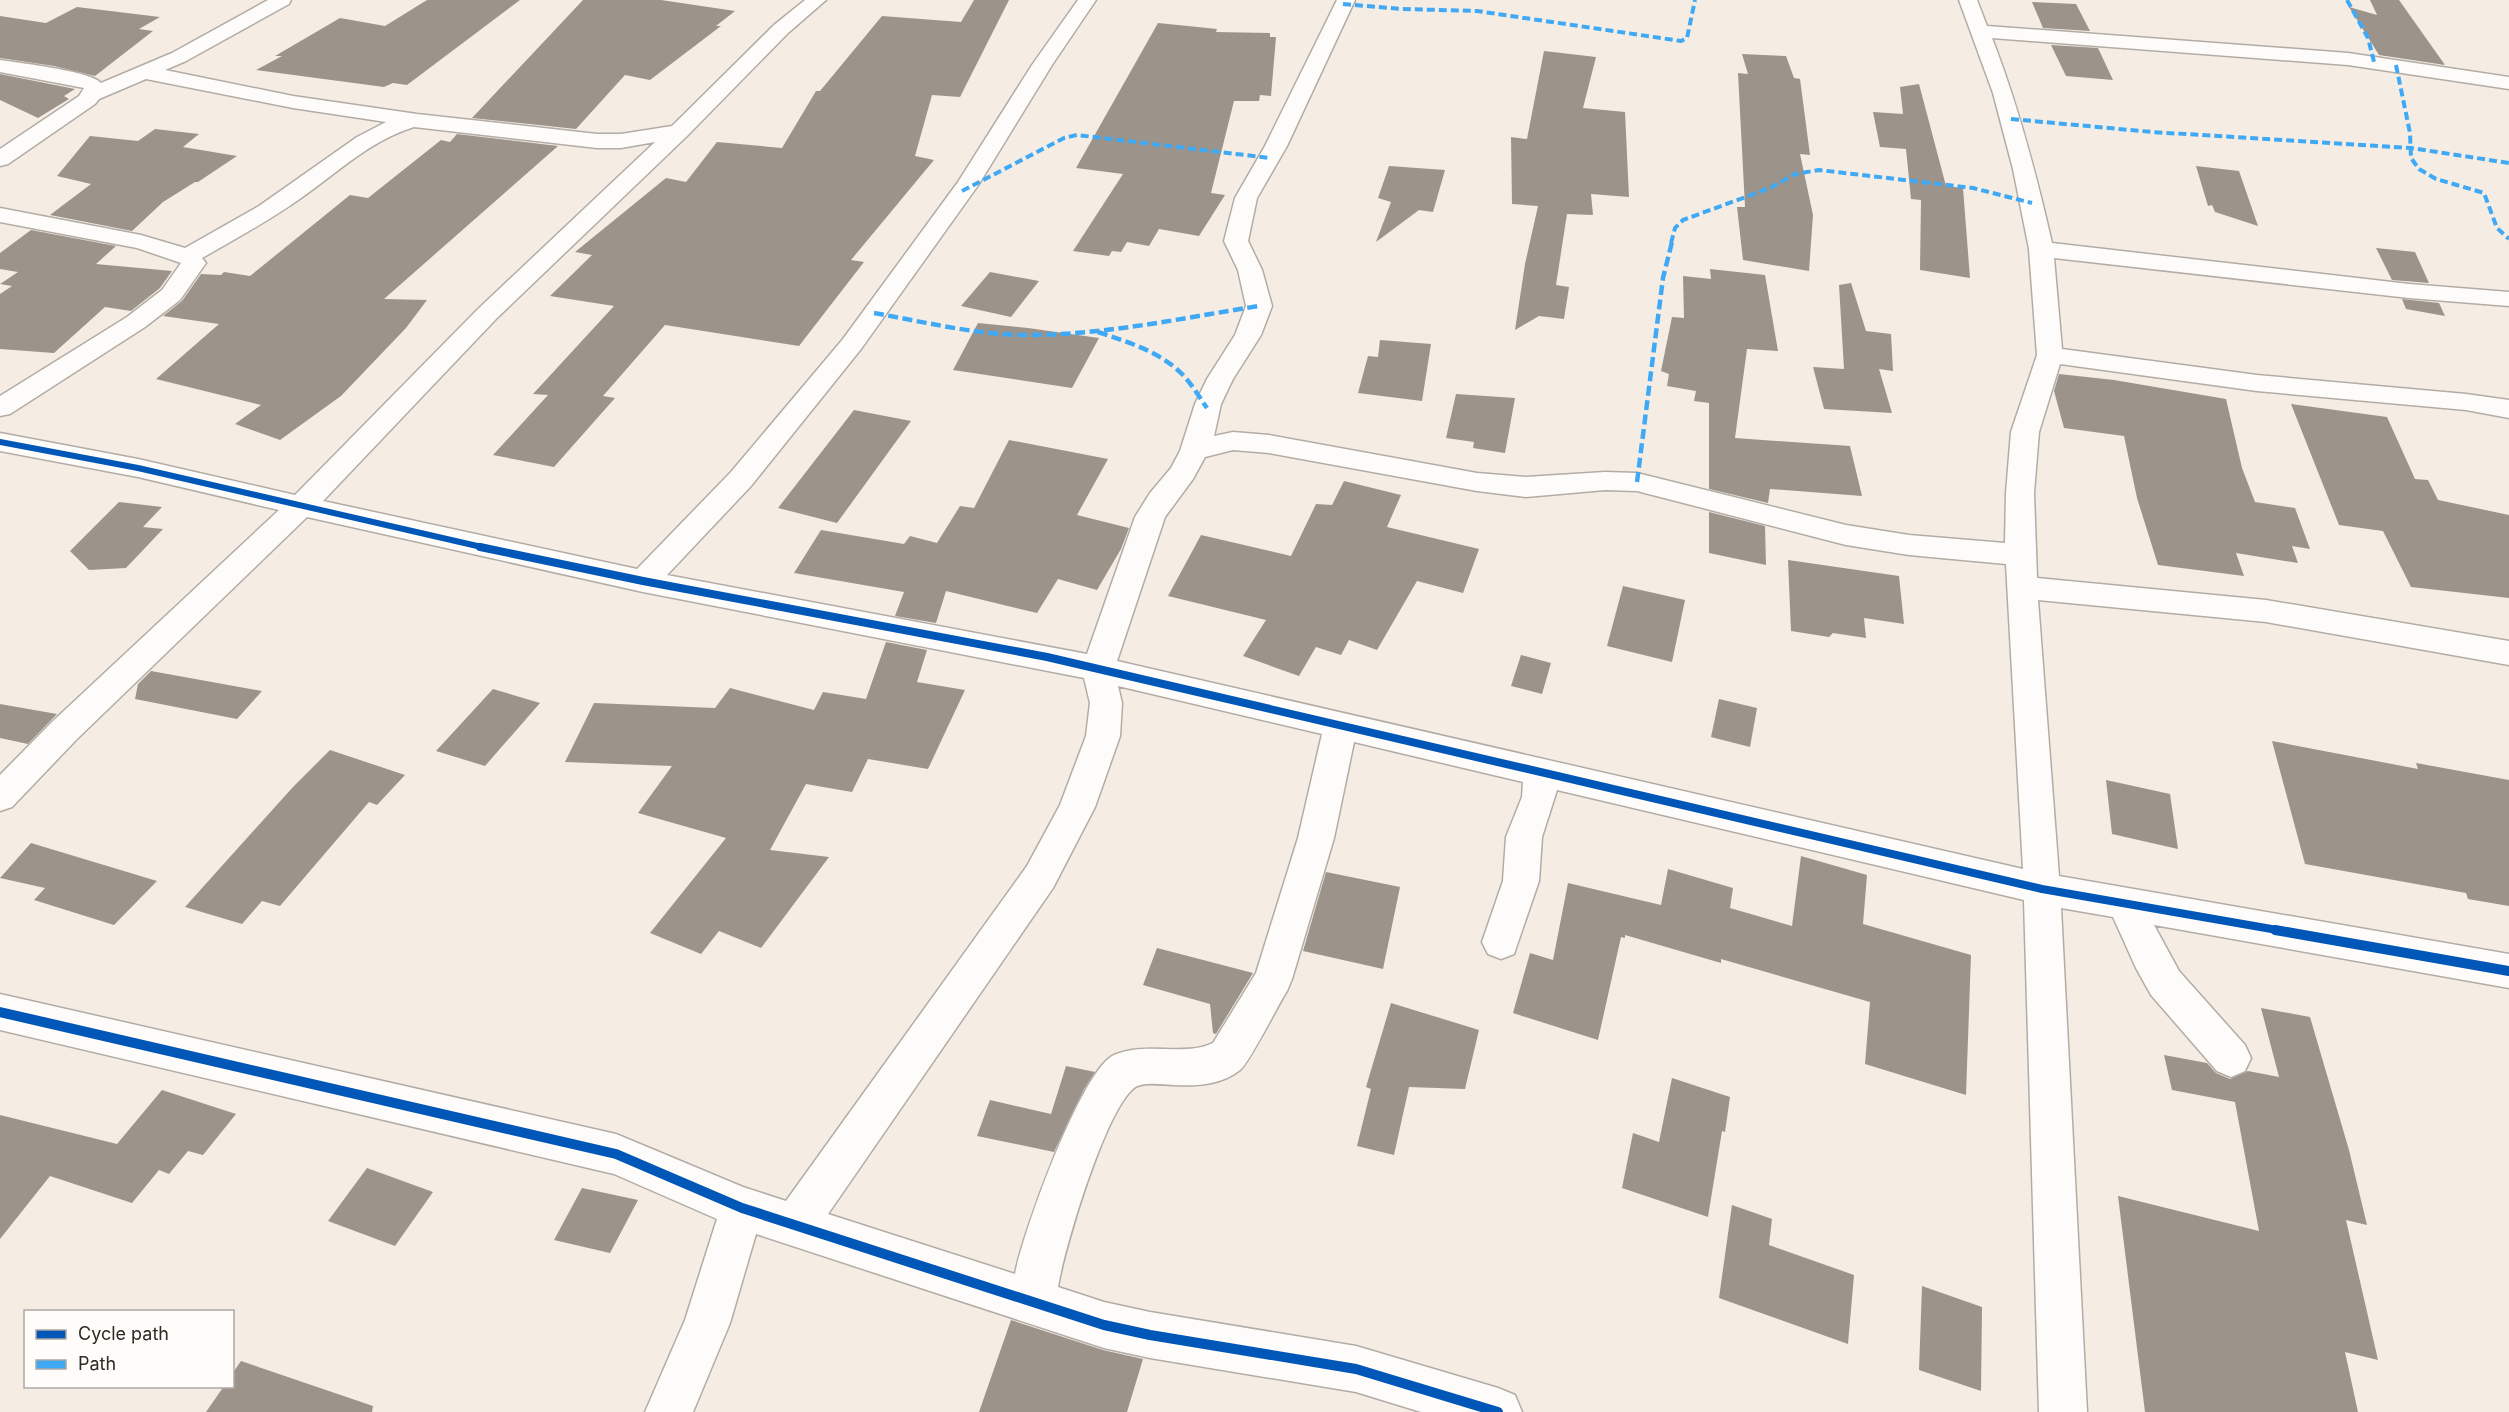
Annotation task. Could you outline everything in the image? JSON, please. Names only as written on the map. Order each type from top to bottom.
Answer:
[{"type":"street","points":[[91,95],[179,57],[282,0]]},
{"type":"street","points":[[0,797],[64,731],[301,506],[487,314],[679,131],[781,29],[817,0]]},
{"type":"street","points":[[643,582],[741,479],[852,344],[968,184],[1042,65],[1087,0]]},
{"type":"street","points":[[795,1225],[1040,877],[1077,807],[1103,736],[1106,703],[1098,669],[1150,517],[1160,500],[1183,472],[1194,451],[1208,404],[1220,379],[1248,335],[1259,306],[1250,270],[1236,241],[1246,198],[1276,146],[1346,0]]},
{"type":"street","points":[[1968,0],[2003,93],[2024,169],[2041,249],[2050,355],[2025,432],[2020,493],[2020,555],[2042,889],[2062,1412]]},
{"type":"street","points":[[1980,32],[2348,59],[2509,83]]},
{"type":"street","points":[[0,66],[82,80],[94,88],[88,100],[0,159]]},
{"type":"street","points":[[142,72],[293,102],[413,120],[597,141],[621,141],[679,131]]},
{"type":"street","points":[[188,256],[290,196],[361,143],[386,128],[413,120]]},
{"type":"street","points":[[0,215],[77,228],[188,256],[194,263],[171,296],[136,322],[0,408]]},
{"type":"street","points":[[2041,249],[2350,285],[2509,299]]},
{"type":"street","points":[[2050,355],[2257,383],[2466,402],[2509,410]]},
{"type":"street","points":[[0,442],[138,468],[643,582],[1047,657],[2042,889],[2509,971]]},
{"type":"street","points":[[1194,451],[1219,443],[1269,444],[1477,482],[1526,487],[1605,481],[1637,482],[1846,535],[1910,545],[2020,555]]},
{"type":"street","points":[[2021,588],[2266,611],[2356,624],[2509,653]]},
{"type":"street","points":[[1033,1302],[1039,1265],[1071,1168],[1097,1109],[1112,1083],[1125,1070],[1146,1065],[1204,1067],[1227,1056],[1273,979],[1316,838],[1340,726]]},
{"type":"street","points":[[1501,942],[1521,880],[1524,837],[1539,797],[1541,772]]},
{"type":"street","points":[[2126,904],[2149,956],[2165,983],[2231,1058]]},
{"type":"street","points":[[0,1012],[616,1154],[742,1208],[1104,1325],[1150,1335],[1356,1369],[1498,1412]]},
{"type":"street","points":[[669,1412],[707,1323],[742,1208]]},
{"type":"building","points":[[427,0],[520,0],[407,85],[393,83],[384,87],[256,70],[282,56],[275,56],[340,18],[385,26]]},
{"type":"building","points":[[583,0],[661,0],[735,11],[716,26],[721,26],[650,80],[625,75],[576,129],[472,118]]},
{"type":"building","points":[[974,0],[1009,0],[960,97],[932,95],[915,156],[934,160],[851,260],[864,262],[799,346],[665,325],[603,396],[615,398],[554,467],[493,455],[548,395],[533,394],[614,306],[550,296],[592,255],[575,252],[666,178],[686,182],[717,142],[782,148],[816,91],[820,91],[882,16],[961,22]]},
{"type":"building","points":[[2370,0],[2399,0],[2445,65],[2379,55],[2349,7],[2377,15]]},
{"type":"building","points":[[2032,2],[2076,4],[2090,31],[2043,28]]},
{"type":"building","points":[[77,7],[160,17],[139,29],[153,31],[95,76],[54,66],[0,58],[0,16],[46,23]]},
{"type":"building","points":[[1158,23],[1217,29],[1216,32],[1270,33],[1270,37],[1276,37],[1271,96],[1260,95],[1259,101],[1234,101],[1211,193],[1225,195],[1199,236],[1159,229],[1149,246],[1127,242],[1121,252],[1112,251],[1109,256],[1073,251],[1123,174],[1076,168]]},
{"type":"building","points":[[2051,45],[2098,48],[2113,80],[2066,76]]},
{"type":"building","points":[[1544,51],[1596,57],[1583,108],[1625,112],[1629,197],[1591,194],[1593,215],[1567,214],[1556,285],[1569,287],[1564,319],[1539,316],[1515,330],[1525,264],[1538,206],[1512,204],[1511,137],[1527,139]]},
{"type":"building","points":[[1742,54],[1786,56],[1794,78],[1800,79],[1810,155],[1800,154],[1813,215],[1809,271],[1743,260],[1737,207],[1745,207],[1738,73],[1748,74]]},
{"type":"building","points":[[0,74],[75,89],[64,96],[69,99],[38,118],[0,100]]},
{"type":"building","points":[[1919,84],[1946,186],[1963,188],[1970,278],[1920,270],[1921,200],[1911,199],[1906,149],[1880,147],[1873,112],[1903,114],[1900,87]]},
{"type":"building","points":[[155,129],[199,134],[183,147],[237,156],[163,202],[132,231],[50,215],[91,184],[57,176],[90,136],[138,141]]},
{"type":"building","points":[[457,134],[558,146],[384,299],[427,300],[406,328],[341,396],[280,440],[235,424],[261,405],[156,379],[219,324],[163,316],[182,301],[201,274],[221,275],[224,272],[250,276],[350,195],[368,198],[441,140],[450,142]]},
{"type":"building","points":[[1389,166],[1445,170],[1433,212],[1419,210],[1376,242],[1391,202],[1378,198]]},
{"type":"building","points":[[2196,166],[2239,171],[2258,226],[2215,212],[2212,205],[2208,206]]},
{"type":"building","points":[[31,230],[116,246],[96,264],[172,271],[160,288],[131,311],[105,307],[54,353],[0,349],[0,294],[12,286],[0,284],[18,272],[0,269],[0,253]]},
{"type":"building","points":[[2376,248],[2415,252],[2429,283],[2392,280]]},
{"type":"building","points":[[1710,269],[1765,275],[1778,351],[1747,349],[1735,438],[1850,446],[1862,496],[1770,489],[1768,503],[1709,489],[1709,403],[1694,401],[1696,391],[1667,386],[1669,374],[1661,371],[1672,317],[1684,318],[1683,276],[1711,279]]},
{"type":"building","points":[[990,272],[1039,281],[1011,317],[961,306]]},
{"type":"building","points":[[1851,283],[1866,331],[1891,334],[1893,371],[1879,369],[1892,413],[1824,409],[1813,367],[1844,369],[1839,285]]},
{"type":"building","points":[[2402,299],[2439,303],[2445,316],[2406,309]]},
{"type":"building","points":[[978,323],[1099,338],[1072,388],[953,370]]},
{"type":"building","points":[[1380,340],[1431,344],[1422,401],[1358,393],[1368,356],[1378,357]]},
{"type":"building","points":[[2059,374],[2114,380],[2226,399],[2242,468],[2255,502],[2295,508],[2310,549],[2292,546],[2298,563],[2236,553],[2244,576],[2158,565],[2137,498],[2124,436],[2064,428],[2054,391]]},
{"type":"building","points":[[1456,394],[1515,398],[1505,453],[1473,448],[1474,442],[1446,438]]},
{"type":"building","points":[[2291,404],[2387,417],[2415,479],[2428,480],[2438,500],[2509,515],[2509,598],[2411,587],[2383,531],[2339,525]]},
{"type":"building","points":[[854,410],[911,421],[837,523],[778,508]]},
{"type":"building","points":[[1009,440],[1108,459],[1077,515],[1129,528],[1121,549],[1097,590],[1058,579],[1037,613],[946,591],[936,623],[895,616],[904,592],[794,573],[821,530],[904,544],[910,536],[937,543],[960,506],[974,508]]},
{"type":"building","points":[[1344,481],[1401,495],[1387,527],[1479,549],[1463,593],[1417,581],[1377,650],[1349,640],[1341,655],[1316,647],[1299,676],[1243,656],[1266,620],[1168,596],[1201,535],[1291,556],[1316,504],[1332,505]]},
{"type":"building","points":[[119,502],[162,507],[143,527],[163,529],[126,568],[89,570],[70,551]]},
{"type":"building","points":[[1709,512],[1765,526],[1766,565],[1709,553]]},
{"type":"building","points":[[1788,560],[1899,576],[1904,624],[1864,618],[1866,638],[1833,633],[1829,637],[1791,631]]},
{"type":"building","points":[[1623,586],[1685,600],[1672,662],[1607,646]]},
{"type":"building","points":[[886,642],[927,650],[917,682],[965,690],[928,769],[868,759],[852,792],[806,784],[770,850],[829,857],[761,948],[719,931],[701,954],[650,933],[726,838],[638,813],[672,766],[565,762],[594,703],[715,708],[730,688],[814,710],[823,692],[866,699]]},
{"type":"building","points":[[1521,655],[1551,663],[1542,694],[1511,686]]},
{"type":"building","points":[[151,671],[262,691],[237,719],[135,699],[138,684]]},
{"type":"building","points":[[493,689],[540,703],[485,766],[436,751]]},
{"type":"building","points":[[1719,699],[1757,708],[1750,747],[1711,737]]},
{"type":"building","points":[[0,704],[57,714],[28,744],[0,738]]},
{"type":"building","points":[[2272,741],[2418,769],[2416,763],[2509,780],[2509,906],[2468,899],[2466,893],[2305,864]]},
{"type":"building","points":[[330,750],[405,775],[377,805],[369,802],[280,906],[262,901],[242,924],[185,907],[293,787]]},
{"type":"building","points":[[2106,780],[2170,794],[2178,849],[2112,834]]},
{"type":"building","points":[[31,843],[157,881],[114,925],[34,900],[45,888],[0,878]]},
{"type":"building","points":[[1801,856],[1867,875],[1863,924],[1971,955],[1966,1095],[1865,1064],[1870,1002],[1721,959],[1721,963],[1625,935],[1625,938],[1621,937],[1598,1040],[1513,1013],[1530,953],[1553,960],[1568,883],[1661,905],[1668,869],[1733,888],[1730,908],[1792,926]]},
{"type":"building","points":[[1326,872],[1400,887],[1383,969],[1303,951]]},
{"type":"building","points":[[1157,948],[1253,973],[1216,1034],[1213,1033],[1210,1004],[1143,985]]},
{"type":"building","points":[[1391,1003],[1479,1030],[1465,1089],[1409,1087],[1394,1155],[1357,1146],[1371,1089],[1366,1087]]},
{"type":"building","points":[[2261,1008],[2310,1017],[2349,1150],[2367,1225],[2346,1220],[2378,1360],[2345,1352],[2358,1412],[2145,1412],[2118,1196],[2259,1231],[2235,1102],[2172,1090],[2164,1055],[2207,1063],[2216,1073],[2230,1079],[2248,1071],[2279,1077]]},
{"type":"building","points":[[1066,1066],[1095,1072],[1084,1089],[1054,1152],[977,1136],[990,1100],[1051,1114]]},
{"type":"building","points":[[1672,1078],[1730,1097],[1708,1217],[1622,1188],[1633,1133],[1659,1142]]},
{"type":"building","points":[[162,1090],[236,1114],[203,1155],[188,1151],[169,1174],[159,1170],[132,1203],[50,1176],[0,1239],[0,1115],[117,1144]]},
{"type":"building","points":[[367,1168],[433,1192],[395,1246],[328,1221]]},
{"type":"building","points":[[582,1188],[638,1200],[610,1253],[554,1240]]},
{"type":"building","points":[[1732,1205],[1772,1219],[1769,1245],[1854,1275],[1848,1344],[1719,1298]]},
{"type":"building","points":[[1922,1286],[1982,1307],[1981,1391],[1919,1370]]},
{"type":"building","points":[[1011,1320],[1103,1350],[1143,1359],[1127,1412],[979,1412]]},
{"type":"building","points":[[241,1361],[373,1406],[372,1412],[206,1412],[223,1388],[234,1388],[234,1371]]},
{"type":"marked path","points":[[1343,4],[1402,9],[1477,11],[1681,41],[1687,38],[1695,0]]},
{"type":"marked path","points":[[2347,0],[2368,38],[2374,62]]},
{"type":"marked path","points":[[2396,65],[2410,133],[2411,158],[2419,169],[2436,179],[2484,193],[2497,228],[2509,239]]},
{"type":"marked path","points":[[2011,119],[2152,132],[2411,148],[2509,163]]},
{"type":"marked path","points":[[962,191],[1064,138],[1077,135],[1270,158]]},
{"type":"marked path","points":[[1637,482],[1663,278],[1675,228],[1683,220],[1770,188],[1795,174],[1819,170],[1973,188],[2032,203]]},
{"type":"marked path","points":[[874,313],[970,330],[1028,335],[1115,329],[1259,306]]},
{"type":"marked path","points":[[1098,332],[1143,348],[1164,359],[1182,374],[1207,408]]},
{"type":"cycle path","points":[[0,442],[138,468],[485,548],[643,581],[1047,657],[2042,889],[2509,971]]},
{"type":"cycle path","points":[[0,1012],[616,1154],[742,1208],[1104,1325],[1150,1335],[1356,1369],[1498,1412]]}]
